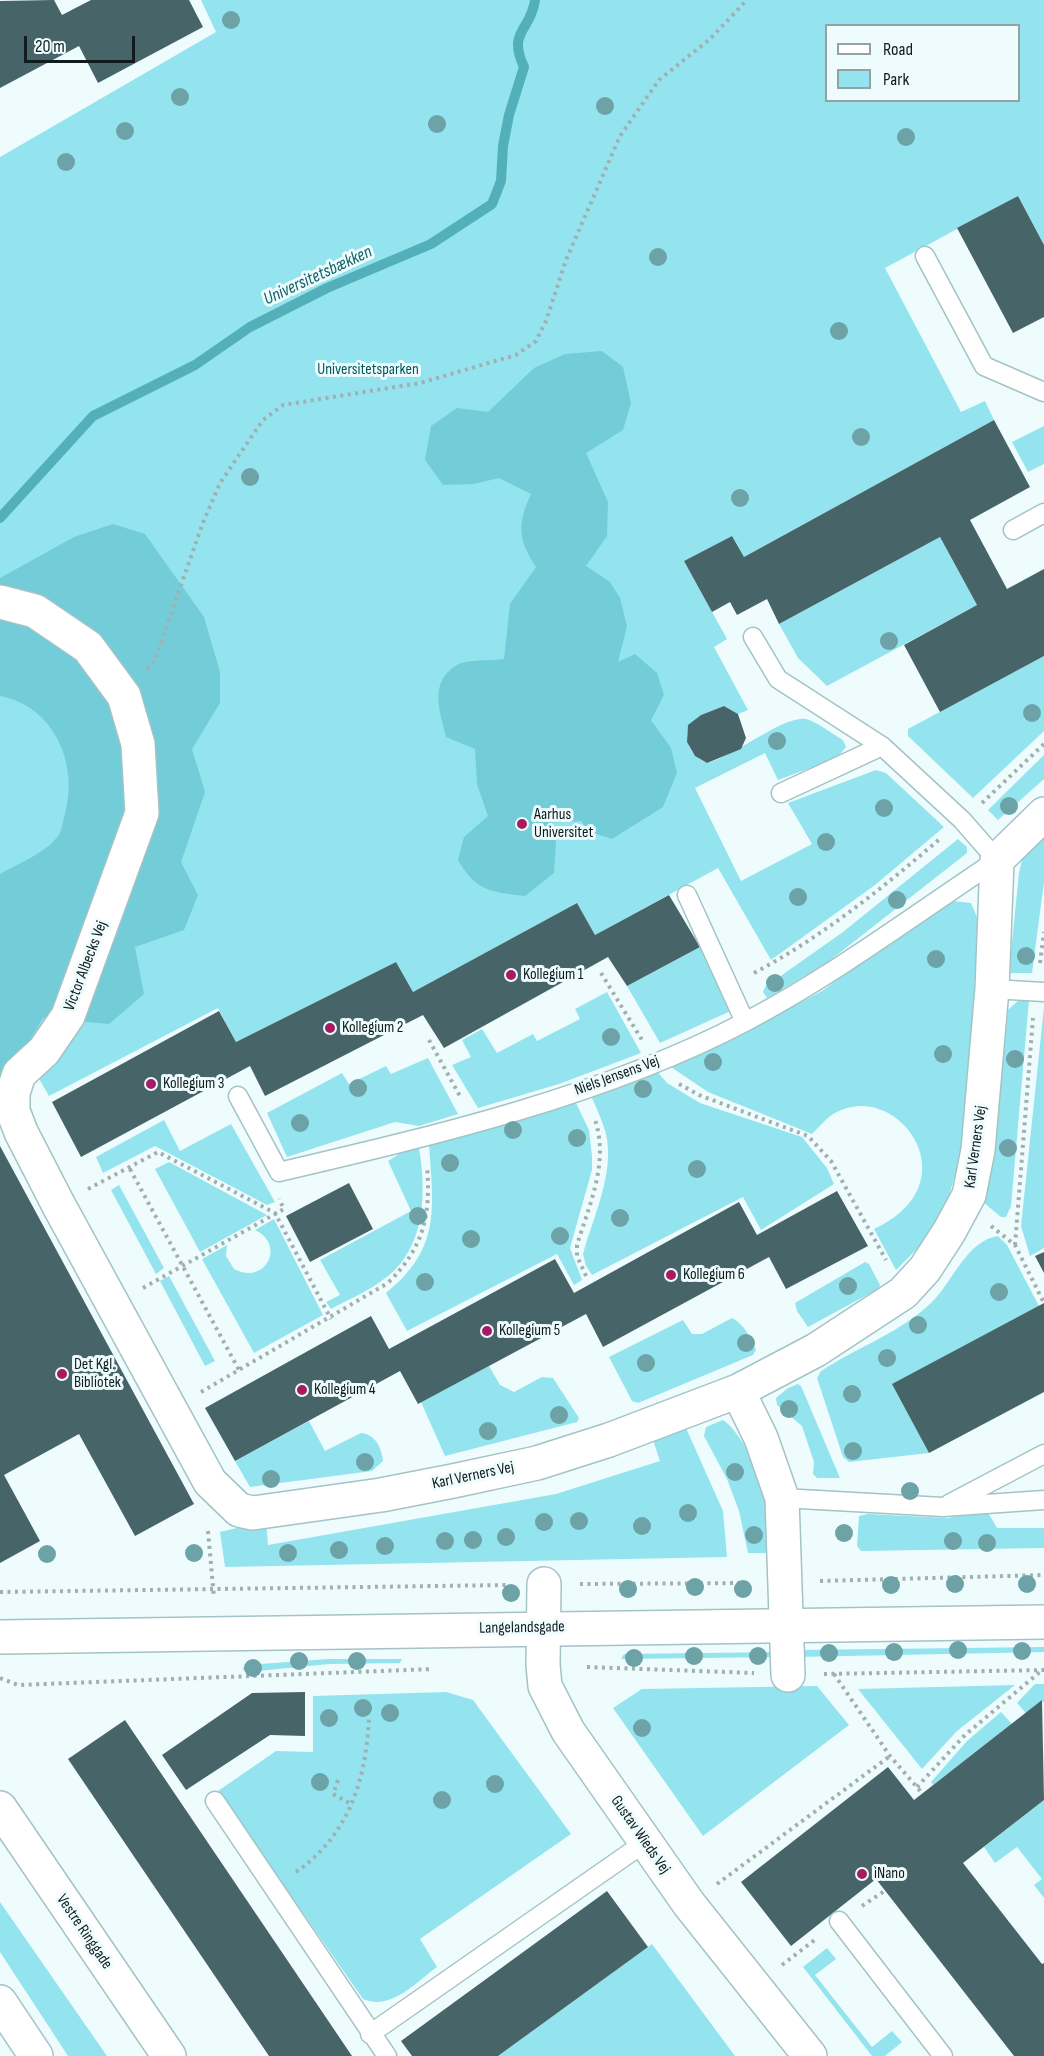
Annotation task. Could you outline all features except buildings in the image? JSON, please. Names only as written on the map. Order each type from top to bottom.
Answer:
[{"type":"street","name":"Victor Albecks Vej","points":[[0,602],[35,611],[88,647],[124,696],[138,744],[142,813],[68,1016],[44,1051],[19,1074],[13,1093],[13,1111],[21,1132],[58,1204],[210,1482]]},
{"type":"street","points":[[997,860],[1044,814]]},
{"type":"street","name":"Karl Verners Vej","points":[[210,1482],[238,1510],[253,1513],[381,1495],[537,1463],[738,1392],[816,1350],[903,1293],[925,1269],[969,1195],[978,1150],[992,989],[997,860]]},
{"type":"street","points":[[738,1392],[761,1438],[782,1498],[783,1582],[788,1675]]},
{"type":"street","name":"Gustav Wieds Vej","points":[[544,1584],[545,1686],[568,1731],[644,1843],[689,1904],[810,2056]]},
{"type":"street","name":"Langelandsgade","points":[[0,1637],[1044,1622]]},
{"type":"street","name":"Vestre Ringgade","points":[[0,1808],[169,2056]]},
{"type":"street","points":[[0,2002],[36,2056]]},
{"type":"lane","points":[[925,255],[984,366],[1044,392]]},
{"type":"lane","points":[[1014,530],[1044,513]]},
{"type":"lane","points":[[753,637],[778,679],[882,746],[962,820],[997,860]]},
{"type":"lane","points":[[781,793],[882,746]]},
{"type":"lane","name":"Niels Jensens Vej","points":[[238,1096],[279,1172],[423,1138],[474,1123],[656,1063],[745,1022],[839,964],[997,860]]},
{"type":"lane","points":[[687,895],[745,1022]]},
{"type":"lane","points":[[992,989],[1040,992]]},
{"type":"lane","points":[[943,1507],[1044,1454]]},
{"type":"lane","points":[[782,1498],[943,1507],[1044,1500]]},
{"type":"lane","points":[[215,1801],[387,2056]]},
{"type":"lane","points":[[370,2034],[644,1843]]},
{"type":"lane","points":[[839,1922],[943,2056]]},
{"type":"path","points":[[124,696],[155,660],[201,525],[220,483],[262,420],[284,405],[420,383],[516,355],[536,341],[546,321],[567,260],[620,136],[659,80],[710,39],[747,0]]},
{"type":"path","points":[[729,986],[783,957],[884,887],[962,820],[1044,744]]},
{"type":"path","points":[[1014,1245],[1044,932]]},
{"type":"path","points":[[601,973],[656,1063],[675,1081],[699,1095],[808,1136],[831,1161],[903,1293]]},
{"type":"path","points":[[429,1040],[474,1123]]},
{"type":"path","points":[[583,1088],[601,1142],[600,1168],[577,1245],[577,1256],[586,1276]]},
{"type":"path","points":[[171,1409],[331,1319],[388,1283],[404,1267],[416,1249],[425,1225],[429,1197],[423,1138]]},
{"type":"path","points":[[58,1204],[130,1169],[158,1152],[275,1214],[331,1319]]},
{"type":"path","points":[[130,1169],[239,1370]]},
{"type":"path","points":[[114,1304],[284,1209],[279,1200]]},
{"type":"path","points":[[961,1210],[995,1228],[1014,1245],[1044,1303]]},
{"type":"path","points":[[207,1524],[214,1587]]},
{"type":"path","points":[[0,1592],[214,1587],[783,1582],[1044,1575]]},
{"type":"path","points":[[917,1787],[965,1735],[1042,1670]]},
{"type":"path","points":[[834,1674],[890,1756],[922,1793]]},
{"type":"path","points":[[272,1887],[320,1853],[353,1805],[362,1778],[369,1718]]},
{"type":"path","points":[[689,1904],[890,1756]]},
{"type":"path","points":[[338,1780],[333,1794],[353,1805]]},
{"type":"green space","name":"Universitetsparken","points":[[201,0],[1044,0],[1044,245],[1018,196],[885,268],[961,412],[985,401],[994,420],[744,557],[732,536],[684,561],[727,639],[714,647],[748,710],[738,714],[724,706],[701,715],[689,725],[687,737],[693,752],[707,763],[796,719],[806,719],[820,725],[843,740],[846,747],[837,758],[778,780],[765,753],[695,788],[741,881],[812,844],[788,803],[876,770],[886,773],[944,827],[875,885],[771,960],[718,868],[595,935],[577,903],[413,992],[396,962],[236,1042],[218,1008],[49,1096],[19,1044],[0,1063],[0,157],[216,32]]},
{"type":"green space","points":[[1044,426],[1044,464],[1028,472],[1012,442]]},
{"type":"green space","points":[[940,537],[977,605],[827,686],[798,658],[779,624]]},
{"type":"green space","points":[[1044,656],[1044,731],[973,798],[908,736],[908,729]]},
{"type":"green space","points":[[1044,755],[1044,779],[998,820],[988,810]]},
{"type":"green space","points":[[1044,826],[1044,882],[1032,973],[1009,973],[1019,872],[1025,849]]},
{"type":"green space","points":[[958,839],[967,847],[967,853],[828,962],[767,998],[763,992],[765,987],[843,932]]},
{"type":"green space","points":[[944,900],[971,903],[980,924],[963,1142],[949,1196],[935,1224],[923,1243],[896,1270],[874,1229],[904,1209],[920,1185],[922,1160],[914,1138],[898,1120],[877,1108],[853,1107],[829,1117],[812,1134],[708,1092],[668,1065],[733,1038],[822,991]]},
{"type":"green space","points":[[700,947],[733,1010],[660,1043],[627,986]]},
{"type":"green space","points":[[607,992],[641,1053],[559,1084],[478,1108],[452,1065],[471,1057],[462,1040],[482,1029],[497,1053],[533,1034],[537,1041],[580,1019],[575,1009]]},
{"type":"green space","points":[[1020,999],[1029,1000],[1011,1206],[1006,1217],[1001,1217],[983,1202],[996,1132],[1008,1010]]},
{"type":"green space","points":[[1044,1007],[1044,1248],[1030,1256],[1021,1226]]},
{"type":"green space","points":[[428,1058],[458,1114],[419,1126],[395,1122],[287,1157],[267,1113],[342,1073],[349,1084],[386,1066],[391,1074]]},
{"type":"green space","points":[[655,1069],[667,1083],[700,1103],[802,1137],[827,1168],[834,1184],[761,1230],[743,1197],[592,1275],[586,1266],[583,1254],[602,1195],[608,1164],[608,1149],[606,1134],[589,1091]]},
{"type":"green space","points":[[575,1101],[589,1130],[592,1156],[592,1170],[570,1248],[582,1280],[574,1285],[557,1254],[407,1331],[386,1293],[417,1260],[425,1243],[432,1207],[429,1144]]},
{"type":"green space","points":[[164,1120],[180,1151],[231,1124],[275,1202],[267,1205],[155,1146],[103,1173],[96,1157]]},
{"type":"green space","points":[[418,1142],[422,1200],[415,1237],[407,1254],[380,1282],[331,1309],[326,1302],[340,1295],[320,1260],[411,1211],[388,1161]]},
{"type":"green space","points":[[169,1162],[267,1215],[200,1252],[155,1169]]},
{"type":"green space","points":[[119,1185],[164,1268],[156,1274],[111,1190]]},
{"type":"green space","points":[[274,1219],[323,1315],[254,1353],[202,1259],[227,1245],[226,1256],[234,1269],[245,1273],[263,1268],[270,1253],[269,1244],[264,1236],[255,1230]]},
{"type":"green space","points":[[998,1236],[1007,1245],[1039,1306],[893,1384],[929,1453],[849,1462],[843,1457],[817,1378],[821,1371],[908,1322],[934,1300],[962,1262],[978,1245]]},
{"type":"green space","points":[[865,1262],[869,1264],[880,1285],[878,1289],[808,1327],[797,1311],[795,1303]]},
{"type":"green space","points":[[169,1276],[215,1361],[205,1366],[160,1281]]},
{"type":"green space","points":[[732,1318],[744,1328],[749,1336],[756,1350],[753,1355],[638,1403],[632,1401],[609,1357],[683,1320],[692,1334],[702,1334]]},
{"type":"green space","points":[[489,1366],[500,1385],[514,1392],[542,1377],[553,1378],[579,1418],[577,1422],[445,1456],[421,1402]]},
{"type":"green space","points":[[798,1384],[801,1386],[840,1478],[817,1478],[813,1474],[814,1462],[802,1426],[777,1405],[776,1398],[788,1388]]},
{"type":"green space","points":[[723,1420],[743,1443],[766,1488],[772,1510],[774,1553],[748,1553],[739,1511],[727,1479],[704,1436],[706,1427]]},
{"type":"green space","points":[[309,1421],[325,1451],[361,1433],[377,1442],[383,1461],[372,1471],[250,1487],[235,1461]]},
{"type":"green space","points":[[686,1428],[723,1511],[727,1557],[225,1567],[220,1532],[266,1521],[268,1545],[556,1494],[660,1461],[653,1440]]},
{"type":"green space","points":[[986,1509],[997,1528],[1044,1528],[1044,1548],[861,1551],[857,1546],[859,1516],[868,1514],[948,1518]]},
{"type":"green space","points":[[1044,1647],[1044,1652],[796,1657],[796,1650]]},
{"type":"green space","points":[[784,1652],[780,1657],[621,1659],[624,1654]]},
{"type":"green space","points":[[328,1659],[402,1659],[400,1663],[329,1664],[248,1672],[242,1669],[247,1665]]},
{"type":"green space","points":[[1035,1684],[1044,1684],[1044,1703],[1042,1701],[1026,1713],[1017,1703]]},
{"type":"green space","points":[[1015,1685],[957,1731],[922,1769],[858,1689]]},
{"type":"green space","points":[[817,1686],[849,1725],[703,1836],[613,1708],[642,1689]]},
{"type":"green space","points":[[446,1692],[473,1700],[571,1834],[420,1939],[437,1967],[393,1998],[373,2002],[363,1999],[218,1791],[276,1751],[313,1752],[313,1696]]},
{"type":"green space","points":[[1001,1712],[1012,1724],[933,1785],[931,1782],[967,1741]]},
{"type":"green space","points":[[1044,1800],[1044,1898],[1034,1885],[1042,1879],[1017,1847],[995,1863],[984,1847]]},
{"type":"green space","points":[[0,1902],[107,2056],[68,2056],[0,1952]]},
{"type":"green space","points":[[652,1944],[735,2056],[498,2056]]},
{"type":"green space","points":[[827,1948],[836,1959],[815,1975],[872,2047],[892,2031],[902,2042],[885,2056],[872,2056],[803,1967]]},
{"type":"shaded area","points":[[602,351],[623,367],[631,403],[623,430],[586,453],[608,502],[607,536],[586,566],[610,582],[620,598],[627,626],[618,662],[635,654],[657,673],[664,695],[651,720],[671,748],[677,773],[663,807],[612,839],[590,832],[581,821],[549,823],[556,841],[554,873],[525,896],[502,893],[478,884],[458,860],[464,837],[488,816],[477,784],[475,749],[446,737],[438,698],[442,680],[457,665],[473,661],[504,659],[510,604],[536,567],[526,548],[522,532],[523,514],[531,494],[499,478],[474,484],[443,485],[425,460],[431,426],[457,408],[488,412],[534,368],[565,354]]},
{"type":"shaded area","points":[[113,524],[145,534],[204,617],[220,672],[220,703],[192,749],[205,792],[181,862],[198,895],[184,930],[135,947],[144,994],[109,1024],[43,1018],[7,1079],[0,1077],[0,874],[39,853],[58,836],[68,795],[68,776],[65,757],[48,725],[35,712],[19,702],[0,696],[0,578],[74,537]]},
{"type":"waterway","name":"Universitetsbækken","points":[[0,518],[93,416],[195,365],[250,327],[327,288],[431,244],[492,204],[501,181],[503,146],[509,115],[524,67],[519,55],[519,38],[533,10],[535,0]]},
{"type":"place","name":"Aarhus Universitet","points":[[522,824]]},
{"type":"place","name":"Kollegium 1","points":[[511,975]]},
{"type":"place","name":"Kollegium 2","points":[[330,1028]]},
{"type":"place","name":"Kollegium 3","points":[[151,1084]]},
{"type":"place","name":"Kollegium 6","points":[[671,1275]]},
{"type":"place","name":"Kollegium 5","points":[[487,1331]]},
{"type":"place","name":"Det Kgl. Bibliotek","points":[[62,1374]]},
{"type":"place","name":"Kollegium 4","points":[[302,1390]]},
{"type":"place","name":"iNano","points":[[862,1874]]}]
